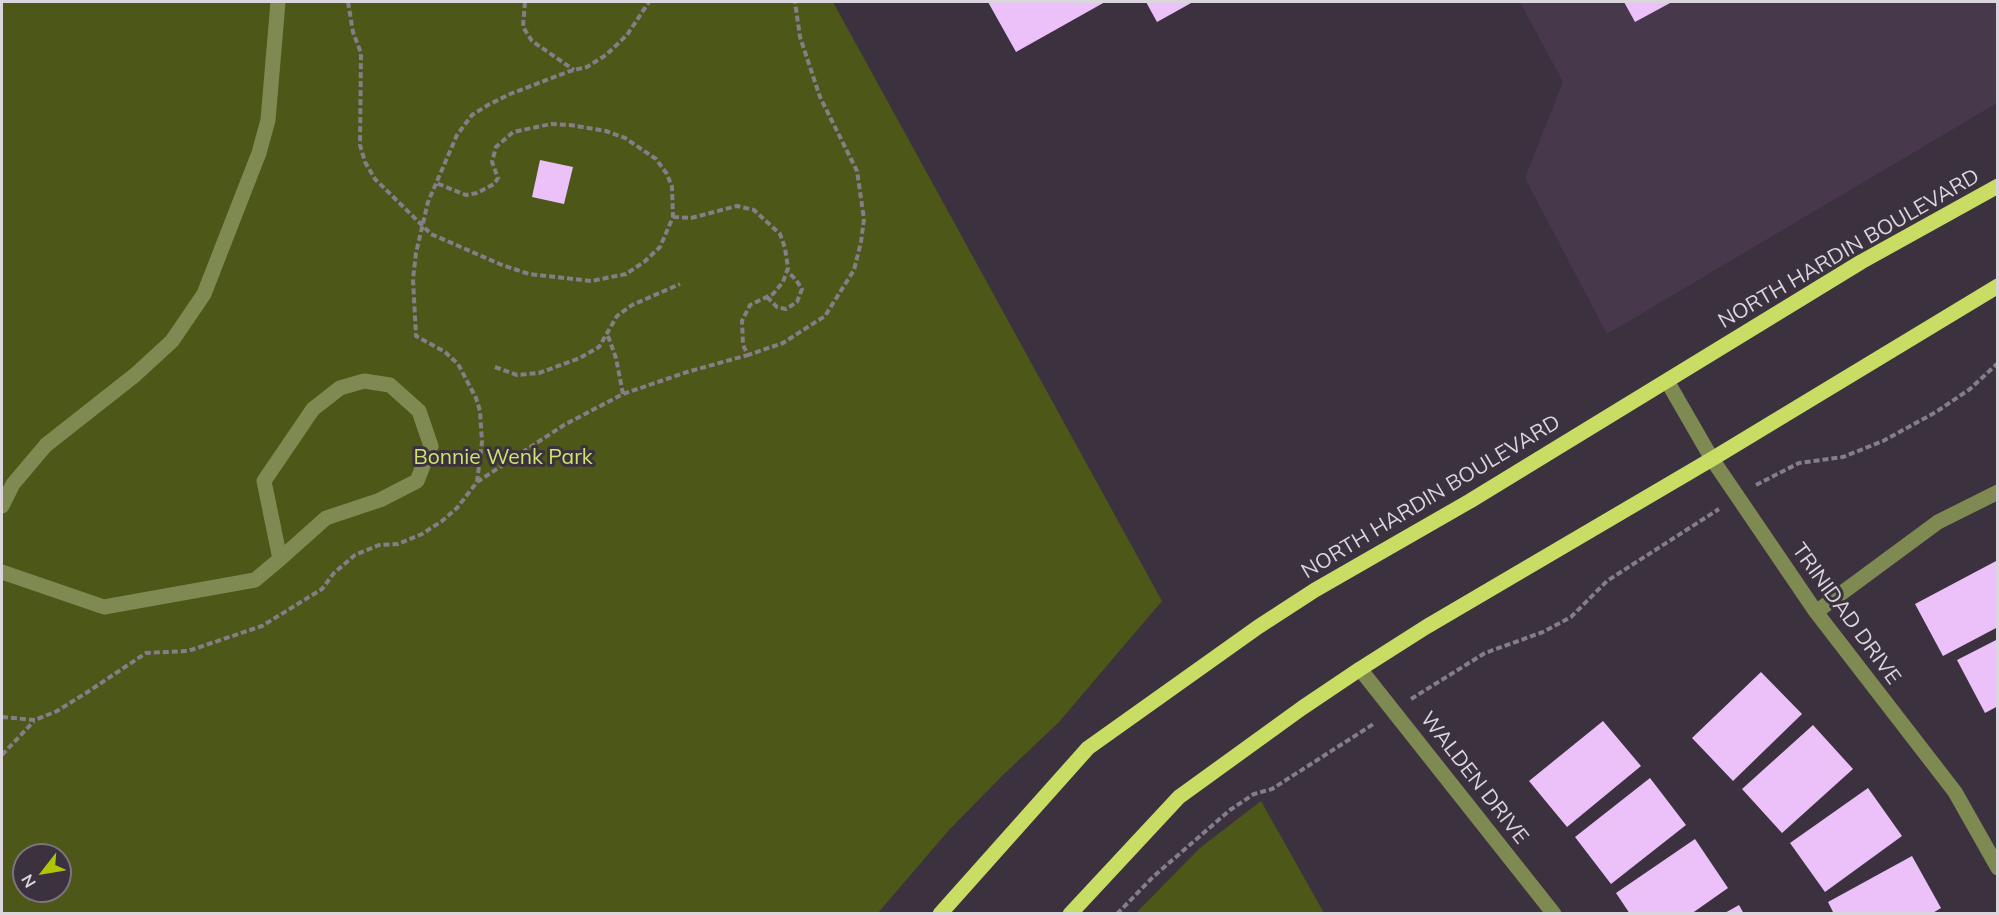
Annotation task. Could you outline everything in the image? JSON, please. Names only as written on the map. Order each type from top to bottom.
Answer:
[{"type":"main road","name":"NORTH HARDIN BOULEVARD","points":[[940,914],[1088,748],[1258,627],[1315,590],[1470,501],[1861,262],[1998,186]]},
{"type":"main road","points":[[1070,914],[1179,797],[1302,708],[1426,627],[1712,459],[1998,286]]},
{"type":"street","points":[[2,507],[13,484],[46,445],[135,375],[172,341],[204,294],[259,153],[268,120],[278,2]]},
{"type":"street","points":[[2,572],[104,607],[255,580],[280,559],[326,518],[380,500],[417,481],[431,446],[419,411],[390,385],[364,381],[340,388],[313,409],[264,481],[280,559]]},
{"type":"street","name":"TRINIDAD DRIVE","points":[[1666,381],[1712,459],[1815,612],[1955,792],[1998,868]]},
{"type":"street","points":[[1815,612],[1938,522],[1998,492]]},
{"type":"street","name":"WALDEN DRIVE","points":[[1360,669],[1554,914]]},
{"type":"path","points":[[348,2],[353,32],[361,53],[360,145],[365,162],[375,179],[431,234],[502,265],[529,274],[591,281],[626,274],[644,262],[660,247],[673,217],[672,187],[667,174],[656,159],[625,138],[606,131],[570,124],[551,124],[513,132],[496,147],[492,162],[498,178],[494,184],[477,192],[466,195],[436,183]]},
{"type":"path","points":[[525,2],[523,27],[532,41],[575,70]]},
{"type":"path","points":[[477,482],[482,442],[480,411],[476,398],[458,364],[445,352],[416,336],[413,279],[428,202],[457,135],[472,115],[510,94],[587,67],[606,55],[627,36],[649,2]]},
{"type":"path","points":[[2,755],[35,720],[57,711],[146,653],[188,651],[262,626],[322,589],[334,573],[355,555],[379,545],[398,544],[422,534],[457,508],[477,482],[564,425],[623,394],[783,343],[825,316],[854,270],[864,219],[857,171],[820,97],[800,37],[795,2]]},
{"type":"path","points":[[673,217],[691,218],[737,206],[754,210],[780,234],[785,248],[787,271],[783,282],[773,294],[750,305],[742,321],[743,345],[748,355]]},
{"type":"path","points":[[767,297],[777,308],[786,309],[796,302],[802,289],[787,271]]},
{"type":"path","points":[[495,367],[517,375],[539,373],[580,358],[598,347],[608,335],[617,316],[633,304],[680,284]]},
{"type":"path","points":[[608,335],[616,358],[623,394]]},
{"type":"path","points":[[1485,653],[1543,632],[1571,616],[1607,581],[1772,475],[1799,463],[1843,457],[1883,441],[1936,412],[1970,389],[1998,363]]},
{"type":"path","points":[[2,717],[35,720]]},
{"type":"path","points":[[1118,914],[1154,876],[1230,810],[1254,794],[1272,789]]},
{"type":"shaded area","points":[[1520,2],[1997,2],[1997,103],[1607,334],[1525,178],[1563,82]]},
{"type":"green space","name":"Bonnie Wenk Park","points":[[2,2],[833,2],[1162,601],[1059,722],[949,830],[878,913],[2,914]]},
{"type":"green space","points":[[1261,801],[1324,913],[1136,913],[1200,848]]},
{"type":"building","points":[[988,2],[1105,2],[1016,52]]},
{"type":"building","points":[[1146,2],[1193,2],[1157,22]]},
{"type":"building","points":[[1624,2],[1672,2],[1635,22]]},
{"type":"building","points":[[540,160],[573,167],[564,204],[532,197]]},
{"type":"building","points":[[1998,560],[1998,627],[1943,656],[1915,604]]},
{"type":"building","points":[[1998,639],[1998,706],[1985,713],[1957,660]]},
{"type":"building","points":[[1761,672],[1802,714],[1733,781],[1692,738]]},
{"type":"building","points":[[1603,721],[1641,766],[1567,827],[1529,781]]},
{"type":"building","points":[[1813,725],[1853,769],[1782,833],[1742,789]]},
{"type":"building","points":[[1650,778],[1686,825],[1611,884],[1575,837]]},
{"type":"building","points":[[1868,788],[1902,836],[1825,892],[1790,843]]},
{"type":"building","points":[[1695,839],[1728,888],[1691,914],[1630,914],[1616,893]]},
{"type":"building","points":[[1912,856],[1941,908],[1931,914],[1834,914],[1828,902]]},
{"type":"building","points":[[1739,905],[1744,914],[1723,914]]}]
